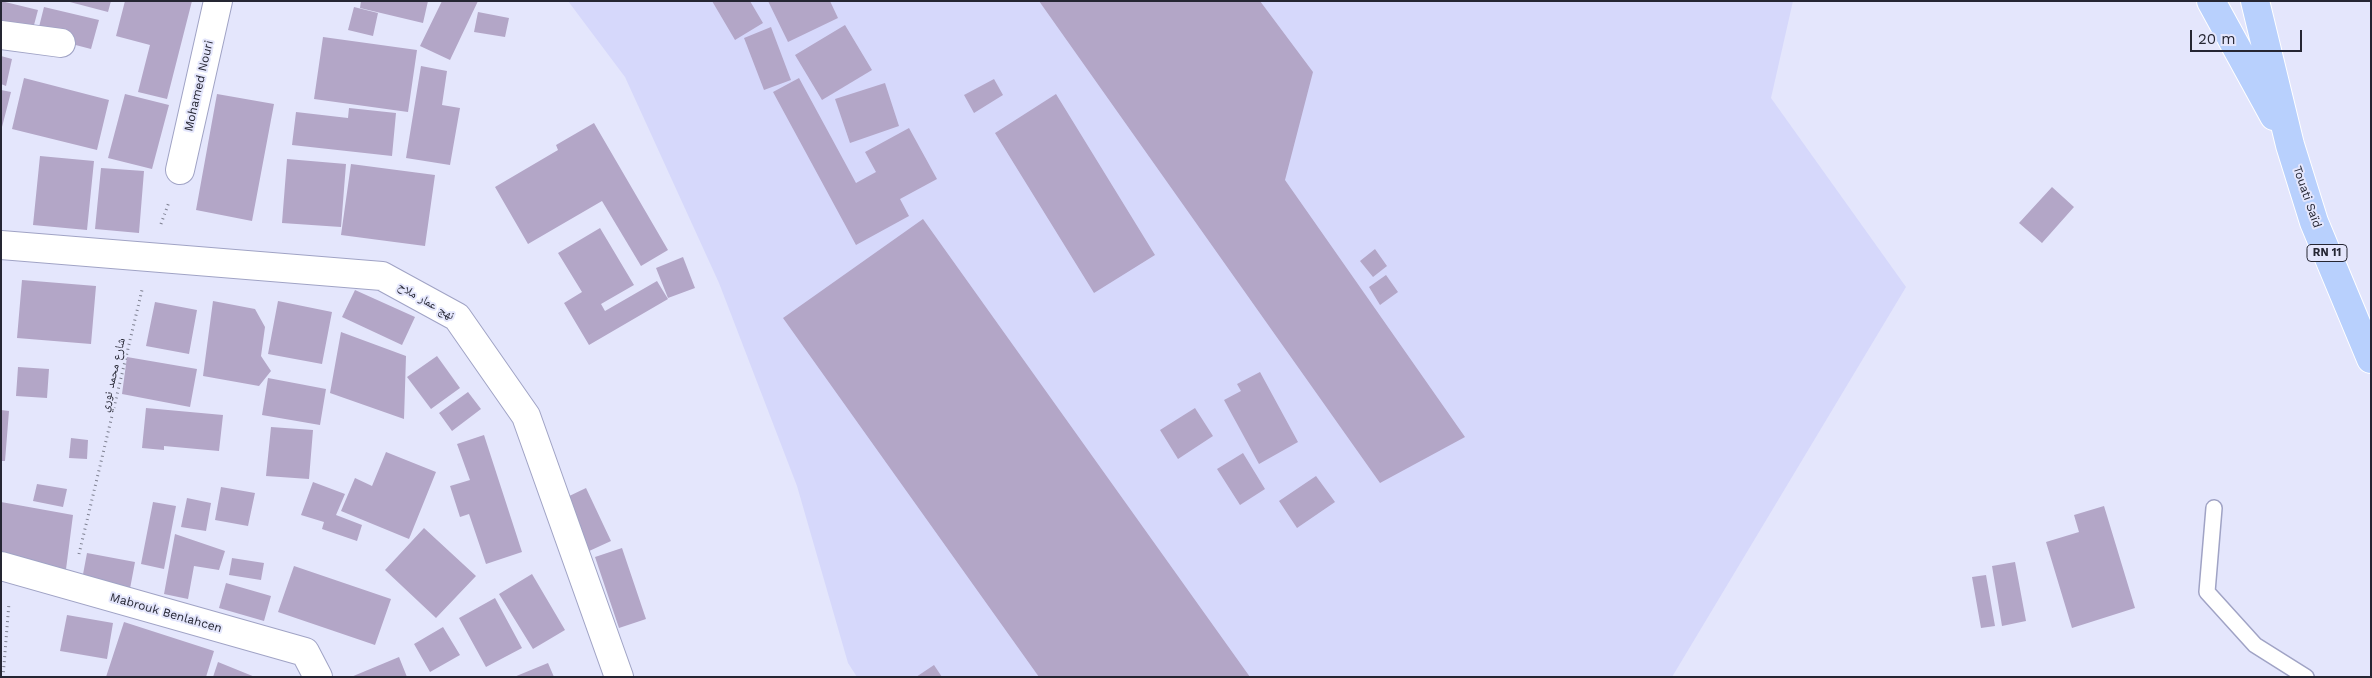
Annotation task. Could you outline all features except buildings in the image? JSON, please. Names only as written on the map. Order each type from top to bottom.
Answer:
[{"type":"main road","name":"Touati Saïd","points":[[2210,1],[2290,145]]},
{"type":"main road","name":"Touati Saïd","points":[[2262,6],[2290,145],[2314,222],[2371,359]]},
{"type":"street","name":"Mohamed Nouri","points":[[180,170],[218,1]]},
{"type":"street","points":[[1,35],[61,43]]},
{"type":"street","name":"نهج عمار ملاح","points":[[1,245],[382,276],[456,317],[526,416],[619,677]]},
{"type":"street","name":"Mabrouk Benlahcen","points":[[7,567],[305,652],[318,677]]},
{"type":"lane","points":[[2214,508],[2207,592],[2255,645],[2306,677]]},
{"type":"path","name":"شارع محمد نوري","points":[[72,587],[150,256],[180,170]]},
{"type":"path","points":[[3,677],[7,567]]},
{"type":"shaded area","points":[[568,1],[1793,1],[1771,98],[1906,287],[1672,677],[857,677],[848,663],[797,486],[719,283],[625,77]]}]
